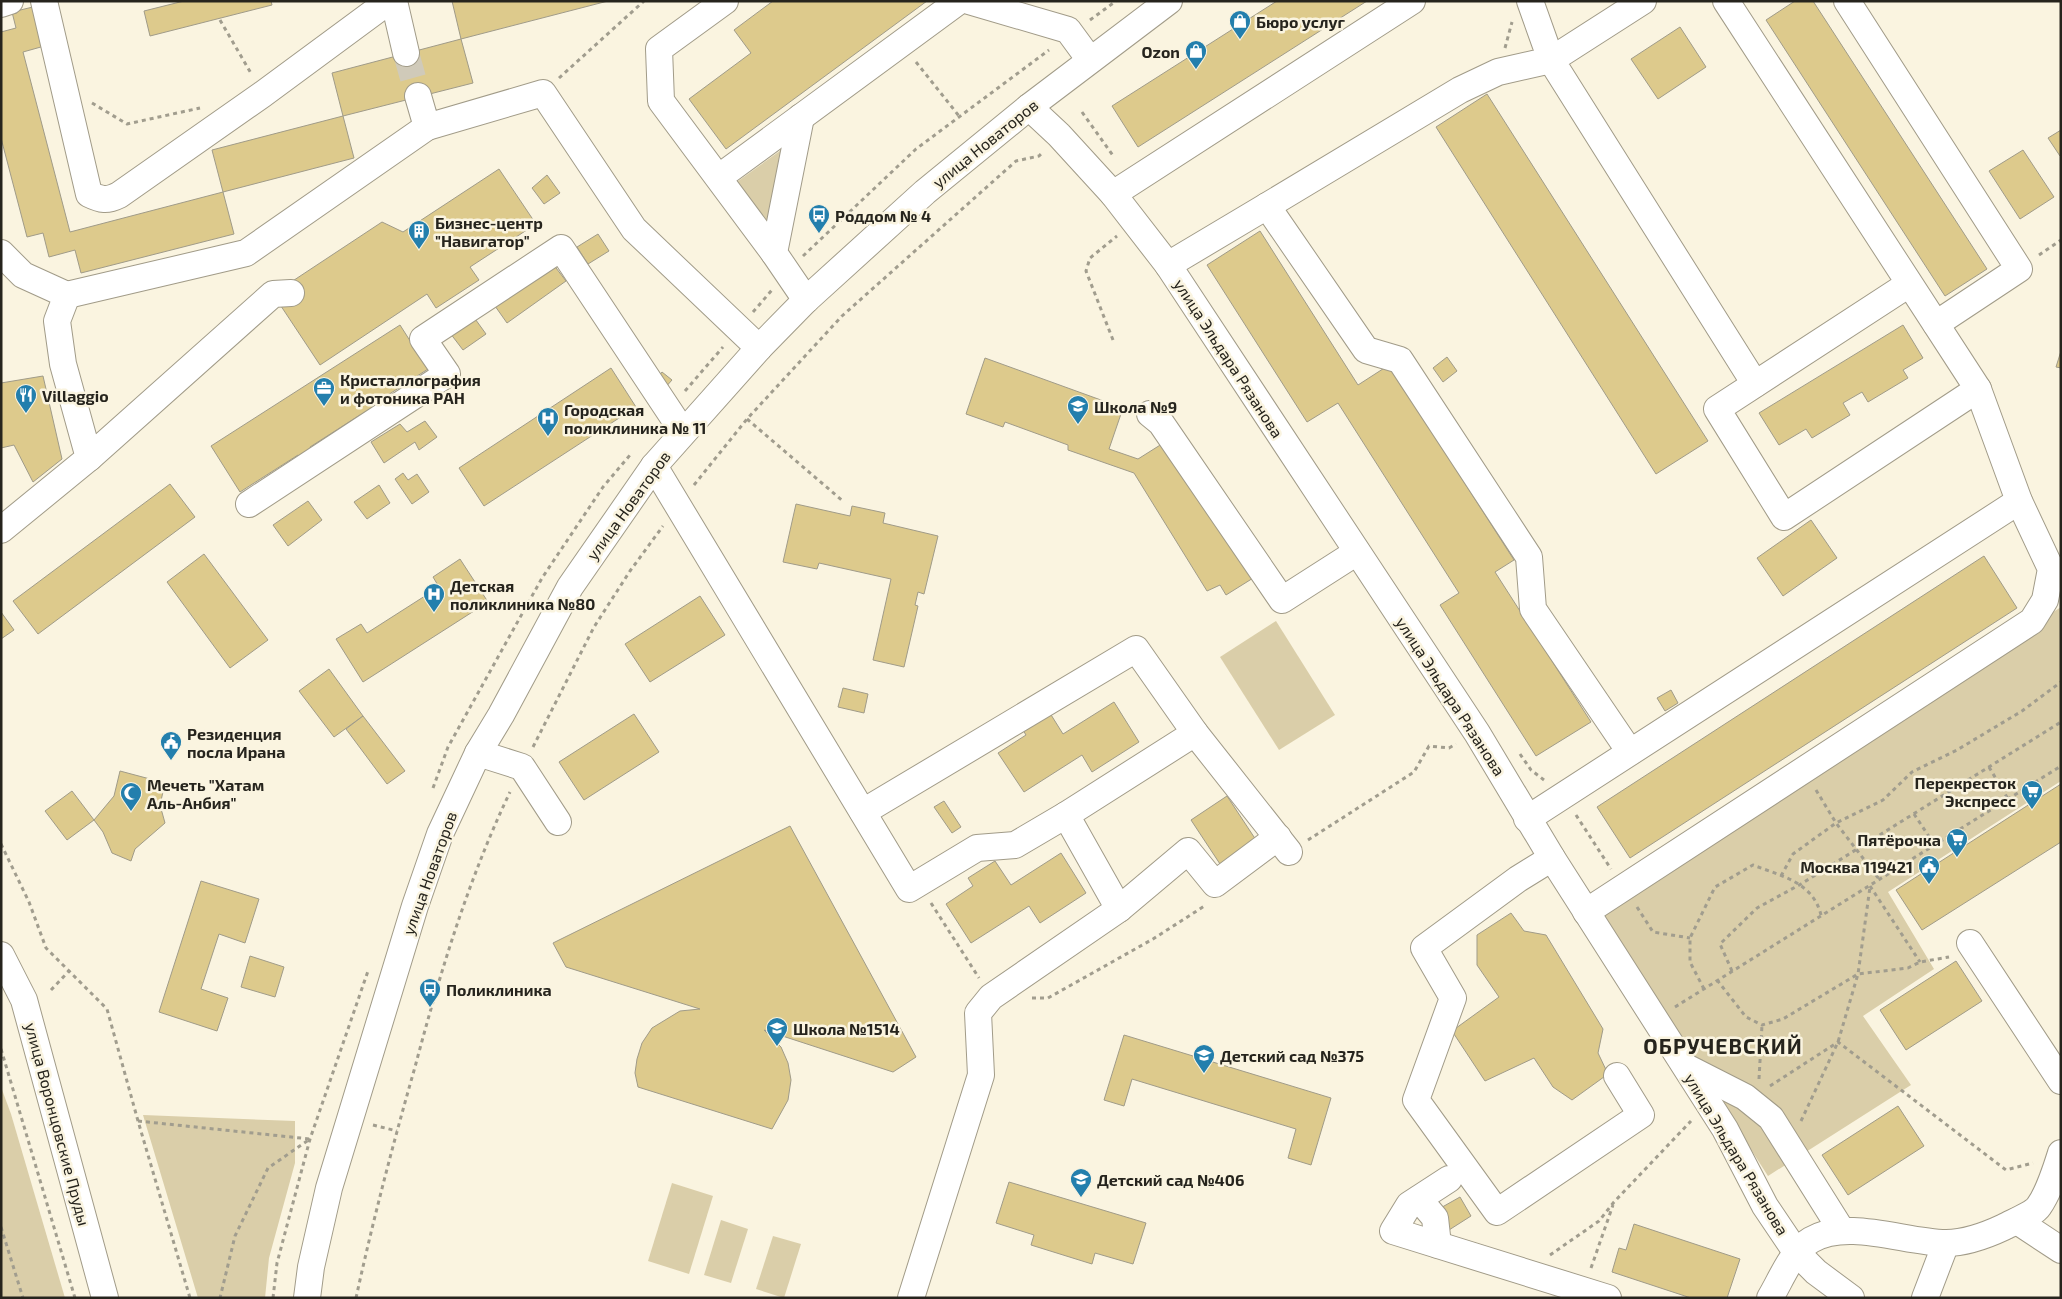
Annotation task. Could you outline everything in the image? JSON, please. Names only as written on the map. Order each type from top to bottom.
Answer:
[{"type":"street","points":[[1,4],[10,1]]},
{"type":"street","points":[[44,1],[89,194],[97,199],[108,200],[119,195],[263,94],[389,1]]},
{"type":"street","points":[[394,1],[406,53]]},
{"type":"street","points":[[725,1],[660,49],[662,101],[774,253],[806,300]]},
{"type":"street","points":[[729,170],[958,1]]},
{"type":"street","points":[[970,1],[1068,30],[1090,60]]},
{"type":"street","name":"улица Новаторов","points":[[307,1298],[311,1267],[329,1188],[412,916],[440,834],[478,753],[570,587],[654,466],[759,348],[806,300],[925,192],[1029,107],[1169,1]]},
{"type":"street","points":[[1113,194],[1412,1]]},
{"type":"street","points":[[1169,268],[1266,206],[1460,90],[1498,72],[1551,60],[1643,1]]},
{"type":"street","points":[[1847,1],[2019,269],[1936,324]]},
{"type":"street","points":[[1586,912],[2032,621],[2045,600],[2051,569],[2019,501],[1978,389],[1909,284],[1734,4]]},
{"type":"street","points":[[1521,10],[1755,384]]},
{"type":"street","points":[[1,253],[23,275],[67,295],[246,253],[427,127],[543,93],[634,229],[759,348]]},
{"type":"street","points":[[418,96],[427,127]]},
{"type":"street","name":"улица Эльдара Рязанова","points":[[1029,107],[1059,135],[1113,194],[1169,268],[1477,733],[1527,818],[1586,912],[1726,1128],[1765,1206],[1796,1252],[1816,1272],[1851,1298]]},
{"type":"street","points":[[774,253],[801,117]]},
{"type":"street","points":[[1266,206],[1366,350],[1400,360],[1529,557],[1533,609],[1630,752]]},
{"type":"street","points":[[249,504],[447,374],[423,339],[561,248],[683,432]]},
{"type":"street","points":[[1909,284],[1717,409],[1784,517],[1978,389]]},
{"type":"street","points":[[1,530],[88,458],[273,294],[291,293]]},
{"type":"street","points":[[67,295],[57,321],[63,364],[88,458]]},
{"type":"street","points":[[1150,414],[1161,423],[1282,600],[1357,552]]},
{"type":"street","points":[[654,466],[909,889],[977,848],[1015,844],[1066,815],[1196,734]]},
{"type":"street","points":[[1527,818],[2019,501]]},
{"type":"street","points":[[863,812],[1136,649],[1196,734],[1283,844],[1215,884],[1188,851],[1118,909],[991,997],[978,1013],[981,1075],[911,1298]]},
{"type":"street","points":[[478,753],[522,767],[558,822]]},
{"type":"street","points":[[1066,815],[1118,909]]},
{"type":"street","points":[[1552,858],[1518,879],[1424,948],[1453,998],[1416,1100],[1497,1212],[1641,1115],[1617,1076]]},
{"type":"street","points":[[1959,950],[2061,1081]]},
{"type":"street","name":"улица Воронцовские Пруды","points":[[1,955],[24,1000],[105,1298]]},
{"type":"street","points":[[1686,1067],[1757,1098],[1842,1231]]},
{"type":"street","points":[[2039,1207],[2060,1155]]},
{"type":"street","points":[[1449,1179],[1409,1205],[1393,1231],[1596,1294]]},
{"type":"street","points":[[1770,1298],[1796,1252],[1815,1238],[1842,1231],[1946,1243],[1982,1236],[2017,1221],[2061,1193]]},
{"type":"street","points":[[1419,1199],[1435,1218],[1438,1245]]},
{"type":"street","points":[[2017,1221],[2061,1250]]},
{"type":"street","points":[[1925,1298],[1946,1243]]},
{"type":"path","points":[[543,93],[644,1]]},
{"type":"path","points":[[1498,72],[1521,10]]},
{"type":"path","points":[[220,20],[263,94]]},
{"type":"path","points":[[901,43],[959,116]]},
{"type":"path","points":[[63,86],[127,124],[204,107]]},
{"type":"path","points":[[842,316],[1016,161],[1039,156],[1059,135]]},
{"type":"path","points":[[1113,340],[1086,271],[1090,258],[1135,223]]},
{"type":"path","points":[[747,419],[844,502]]},
{"type":"path","points":[[1781,876],[1793,854],[1836,823],[1883,800],[1912,772],[1957,750],[2006,720],[2061,682]]},
{"type":"path","points":[[1732,971],[1720,944],[1757,908],[1857,850],[2061,722]]},
{"type":"path","points":[[1656,1020],[2061,766]]},
{"type":"path","points":[[1989,767],[2008,799]]},
{"type":"path","points":[[1804,770],[1836,823],[1879,879]]},
{"type":"path","points":[[1914,814],[1934,844]]},
{"type":"path","points":[[1,844],[29,902],[46,948],[107,1009],[190,1298]]},
{"type":"path","points":[[1704,989],[1690,962],[1690,938],[1716,888],[1753,865],[1801,884],[1818,902],[1821,915]]},
{"type":"path","points":[[1870,886],[1920,962]]},
{"type":"path","points":[[1790,1147],[1838,1042],[1858,974],[1870,886]]},
{"type":"path","points":[[1718,980],[1746,1017],[1762,1025],[1783,1019],[1858,974],[1908,968],[1920,962],[1959,950]]},
{"type":"path","points":[[51,990],[69,971]]},
{"type":"path","points":[[1757,1098],[1762,1025]]},
{"type":"path","points":[[1757,1098],[1838,1042]]},
{"type":"path","points":[[1838,1042],[2006,1170],[2060,1155]]},
{"type":"path","points":[[1,1049],[76,1298]]},
{"type":"path","points":[[1524,1273],[1599,1221],[1614,1202],[1709,1103]]},
{"type":"path","points":[[138,1121],[310,1139],[268,1168],[235,1236],[220,1298]]},
{"type":"path","points":[[373,1125],[397,1131]]},
{"type":"path","points":[[1596,1294],[1614,1202]]},
{"type":"path","points":[[1,1227],[23,1298]]},
{"type":"shaded area","points":[[784,148],[768,231],[734,184]]},
{"type":"shaded area","points":[[2061,607],[2061,781],[1888,892],[1934,969],[1863,1016],[1911,1085],[1768,1176],[1598,911]]},
{"type":"shaded area","points":[[1276,621],[1335,715],[1279,750],[1220,657]]},
{"type":"shaded area","points":[[1,1087],[11,1114],[65,1298],[1,1298]]},
{"type":"shaded area","points":[[143,1115],[295,1121],[295,1163],[269,1258],[265,1298],[198,1298]]},
{"type":"shaded area","points":[[672,1183],[713,1196],[689,1274],[648,1261]]},
{"type":"shaded area","points":[[721,1220],[748,1229],[731,1283],[704,1275]]},
{"type":"shaded area","points":[[773,1236],[801,1244],[784,1298],[756,1289]]},
{"type":"building","points":[[184,1],[271,1],[272,5],[150,36],[144,11]]},
{"type":"building","points":[[452,1],[608,1],[461,39]]},
{"type":"building","points":[[773,1],[927,1],[726,149],[689,99],[751,53],[734,30]]},
{"type":"building","points":[[1277,1],[1367,1],[1138,147],[1112,106]]},
{"type":"building","points":[[1795,1],[1813,1],[1987,269],[1945,296],[1766,20]]},
{"type":"building","points":[[37,6],[48,45],[23,52],[70,232],[223,192],[234,234],[81,273],[75,250],[49,257],[43,233],[27,237],[1,138],[1,32],[16,28],[12,12]]},
{"type":"building","points":[[1680,27],[1706,67],[1658,99],[1631,59]]},
{"type":"building","points":[[461,39],[473,83],[343,116],[332,73]]},
{"type":"building","points":[[1487,94],[1708,441],[1656,474],[1436,127]]},
{"type":"building","points":[[343,116],[354,158],[223,192],[212,150]]},
{"type":"building","points":[[2061,130],[2061,156],[2060,156],[2048,138]]},
{"type":"building","points":[[2023,150],[2054,197],[2020,219],[1989,171]]},
{"type":"building","name":"Бизнеc-центр \"Навигатор\"","points":[[499,169],[536,224],[470,267],[479,280],[436,308],[427,294],[320,365],[273,294],[382,222],[403,232]]},
{"type":"building","points":[[547,175],[560,193],[544,204],[532,188]]},
{"type":"building","points":[[1260,231],[1358,385],[1389,365],[1514,560],[1495,572],[1591,722],[1536,756],[1440,605],[1459,593],[1338,403],[1307,422],[1207,265]]},
{"type":"building","points":[[598,234],[609,251],[588,264],[577,247]]},
{"type":"building","points":[[553,264],[566,281],[507,323],[495,306]]},
{"type":"building","points":[[473,316],[486,334],[463,350],[450,333]]},
{"type":"building","name":"Кристаллография и фотоника РАН","points":[[400,325],[428,369],[374,404],[378,410],[363,420],[360,415],[310,447],[314,454],[302,461],[298,455],[240,492],[211,446]]},
{"type":"building","points":[[1903,325],[1923,358],[1903,370],[1908,378],[1868,402],[1862,392],[1843,403],[1850,415],[1812,438],[1806,429],[1779,445],[1759,413]]},
{"type":"building","points":[[2061,351],[2061,368],[2056,367]]},
{"type":"building","points":[[1447,357],[1457,371],[1443,382],[1433,368]]},
{"type":"building","points":[[985,358],[1123,408],[1109,449],[1138,459],[1165,442],[1258,575],[1226,595],[1220,585],[1207,591],[1134,473],[1068,450],[1068,445],[1005,422],[1003,427],[966,414]]},
{"type":"building","name":"Городская поликлиника № 11","points":[[611,368],[636,407],[484,506],[459,468]]},
{"type":"building","points":[[662,372],[672,380],[664,389],[655,381]]},
{"type":"building","name":"Villaggio","points":[[43,376],[62,459],[33,482],[14,445],[1,448],[1,383]]},
{"type":"building","points":[[425,421],[437,437],[419,450],[415,442],[384,463],[371,442],[400,424],[407,432]]},
{"type":"building","points":[[403,473],[408,480],[417,474],[429,492],[412,504],[395,479]]},
{"type":"building","points":[[170,484],[195,517],[38,634],[13,601]]},
{"type":"building","points":[[379,485],[390,503],[367,519],[354,502]]},
{"type":"building","points":[[308,501],[322,520],[288,546],[273,525]]},
{"type":"building","points":[[796,504],[850,516],[852,506],[885,513],[883,523],[938,536],[924,594],[918,592],[915,605],[918,606],[904,667],[873,660],[891,579],[819,563],[817,569],[783,562]]},
{"type":"building","points":[[1811,520],[1837,558],[1783,596],[1757,558]]},
{"type":"building","points":[[204,554],[268,640],[230,668],[167,582]]},
{"type":"building","points":[[1984,556],[2017,608],[1630,858],[1597,807]]},
{"type":"building","name":"Детская поликлиника №80","points":[[460,559],[488,602],[363,682],[336,639],[361,624],[367,633],[439,587],[433,577]]},
{"type":"building","points":[[700,596],[725,635],[650,682],[625,644]]},
{"type":"building","points":[[1,612],[14,630],[1,639]]},
{"type":"building","points":[[329,669],[363,716],[334,737],[299,691]]},
{"type":"building","points":[[843,688],[868,694],[864,713],[838,707]]},
{"type":"building","points":[[1671,690],[1678,703],[1665,711],[1657,698]]},
{"type":"building","points":[[1114,702],[1139,742],[1092,772],[1082,755],[1024,792],[998,753],[1026,735],[1021,727],[1048,710],[1063,734]]},
{"type":"building","points":[[634,714],[659,752],[584,800],[559,762]]},
{"type":"building","points":[[363,716],[405,771],[387,784],[346,729]]},
{"type":"building","name":"Мечеть \"Хатам Аль-Анбия\"","points":[[120,771],[165,783],[160,805],[165,823],[135,849],[131,861],[112,853],[103,832],[94,820],[114,796]]},
{"type":"building","points":[[2061,784],[2061,842],[1922,930],[1896,890]]},
{"type":"building","points":[[72,791],[94,820],[67,840],[45,811]]},
{"type":"building","points":[[1227,796],[1256,840],[1220,864],[1191,820]]},
{"type":"building","points":[[944,801],[961,827],[952,833],[934,807]]},
{"type":"building","points":[[790,826],[916,1057],[893,1072],[764,1030],[781,1047],[788,1063],[791,1080],[788,1100],[772,1129],[638,1087],[635,1073],[637,1059],[642,1043],[652,1028],[680,1011],[700,1009],[566,967],[553,943]]},
{"type":"building","points":[[1061,853],[1086,893],[1040,923],[1029,906],[971,943],[946,904],[973,886],[968,878],[995,861],[1011,885]]},
{"type":"building","points":[[201,881],[259,899],[245,943],[219,934],[201,989],[228,998],[217,1031],[159,1012]]},
{"type":"building","points":[[1511,913],[1524,931],[1546,935],[1603,1029],[1598,1053],[1608,1074],[1572,1100],[1553,1087],[1534,1058],[1485,1081],[1452,1031],[1499,997],[1477,965],[1477,935]]},
{"type":"building","points":[[250,956],[284,967],[275,997],[241,987]]},
{"type":"building","points":[[1956,961],[1982,1001],[1906,1050],[1880,1010]]},
{"type":"building","points":[[1124,1035],[1331,1098],[1311,1165],[1288,1158],[1296,1129],[1132,1079],[1124,1106],[1104,1100]]},
{"type":"building","points":[[1898,1106],[1924,1146],[1848,1195],[1822,1155]]},
{"type":"building","points":[[1009,1182],[1146,1223],[1133,1264],[1095,1253],[1092,1264],[1031,1245],[1034,1235],[996,1223]]},
{"type":"building","points":[[1460,1197],[1471,1216],[1449,1230],[1437,1210]]},
{"type":"building","points":[[1634,1224],[1740,1259],[1727,1298],[1691,1298],[1612,1272],[1619,1248],[1626,1250]]},
{"type":"tunnel","points":[[406,53],[418,96]]},
{"type":"place","name":"Бюро услуг","points":[[1240,40]]},
{"type":"place","name":"Ozon","points":[[1196,70]]},
{"type":"place","name":"Роддом № 4","points":[[819,234]]},
{"type":"place","name":"Бизнеc-центр \"Навигатор\"","points":[[419,250]]},
{"type":"place","name":"Кристаллография и фотоника РАН","points":[[324,407]]},
{"type":"place","name":"Villaggio","points":[[26,414]]},
{"type":"place","name":"Школа №9","points":[[1078,425]]},
{"type":"place","name":"Городская поликлиника № 11","points":[[548,437]]},
{"type":"place","name":"Детская поликлиника №80","points":[[434,613]]},
{"type":"place","name":"Резиденция посла Ирана","points":[[171,761]]},
{"type":"place","name":"Перекресток Экспресс","points":[[2032,810]]},
{"type":"place","name":"Мечеть \"Хатам Аль-Анбия\"","points":[[131,812]]},
{"type":"place","name":"Пятёрочка","points":[[1957,858]]},
{"type":"place","name":"Москва 119421","points":[[1929,885]]},
{"type":"place","name":"Поликлиника","points":[[430,1008]]},
{"type":"place","name":"Школа №1514","points":[[777,1047]]},
{"type":"place","name":"Детский сад №375","points":[[1204,1074]]},
{"type":"place","name":"Детский сад №406","points":[[1081,1198]]},
{"type":"district","name":"ОБРУЧЕВСКИЙ","points":[[1723,1045]]}]
